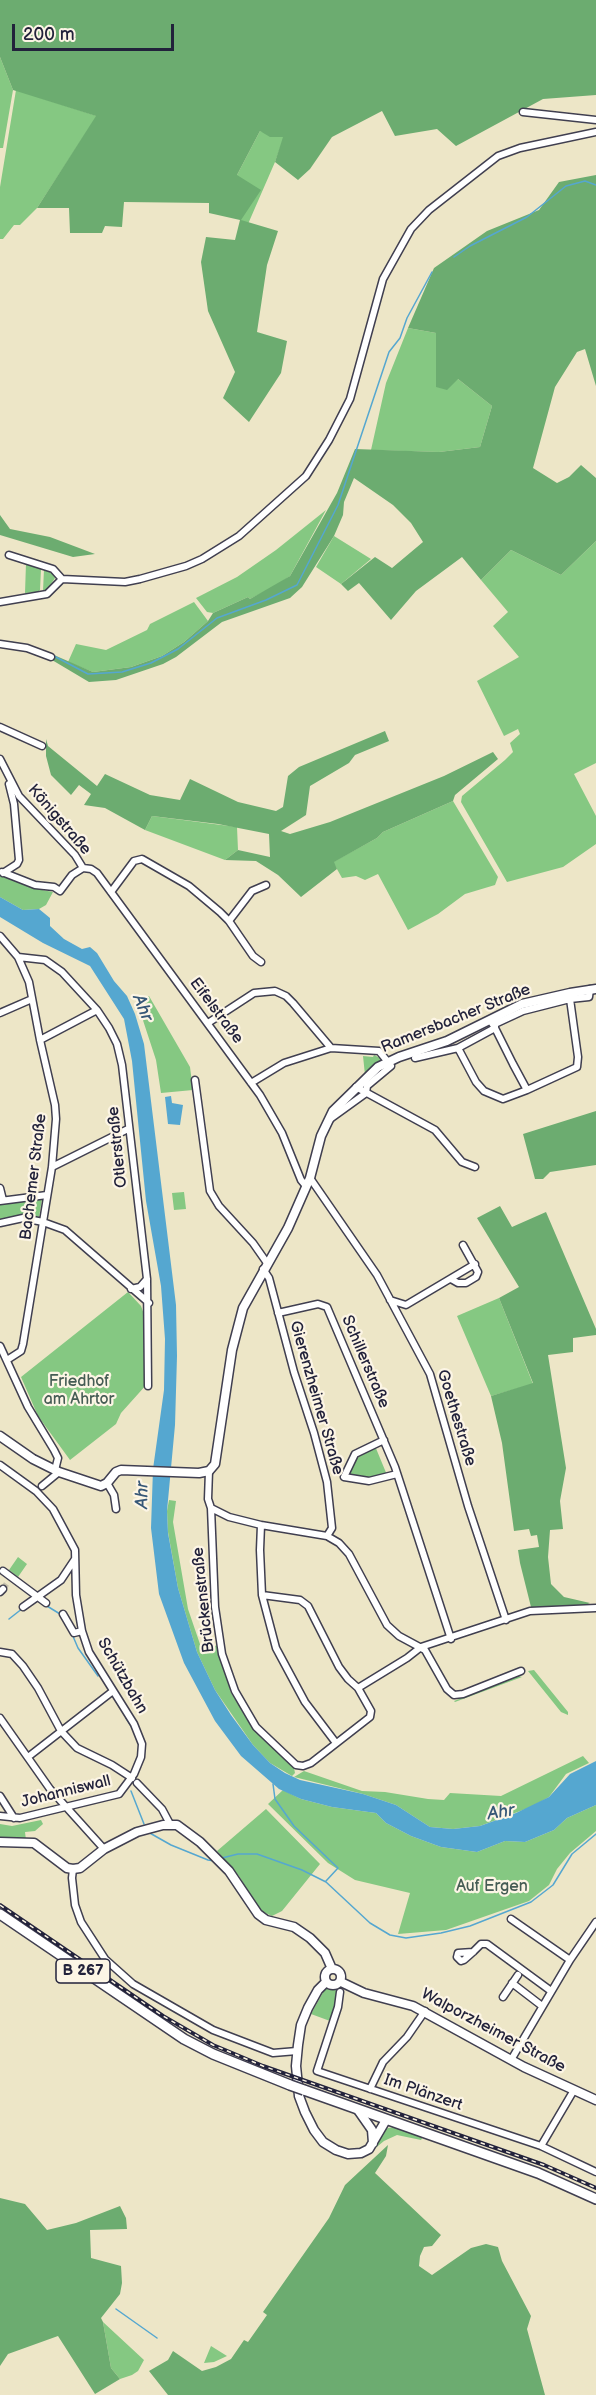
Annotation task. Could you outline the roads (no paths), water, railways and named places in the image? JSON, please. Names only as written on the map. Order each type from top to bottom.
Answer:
[{"type":"main road","name":"B 267","points":[[0,1914],[184,2039],[213,2054],[290,2085],[538,2173],[596,2199]]},
{"type":"street","points":[[523,112],[596,120]]},
{"type":"street","points":[[9,555],[52,569],[62,579],[124,582],[170,571],[202,559],[239,536],[306,476],[334,430],[350,399],[383,279],[411,229],[429,210],[498,156],[520,148],[596,132]]},
{"type":"street","points":[[0,602],[47,594],[62,579]]},
{"type":"street","points":[[0,644],[27,648],[51,657]]},
{"type":"street","points":[[0,727],[42,746]]},
{"type":"street","name":"Königstraße","points":[[0,759],[18,796],[75,855],[83,868],[72,875],[60,891],[54,887],[35,885],[1,872]]},
{"type":"street","points":[[1,872],[17,864],[19,860],[14,804],[7,775]]},
{"type":"street","points":[[111,892],[134,861],[142,859],[189,886],[229,921],[253,956],[261,962]]},
{"type":"street","name":"Eifelstraße","points":[[83,868],[95,871],[251,1083],[282,1133],[301,1180],[308,1182]]},
{"type":"street","points":[[229,921],[252,891],[266,885]]},
{"type":"street","name":"Bachemer Straße","points":[[0,936],[18,957],[29,982],[56,1105],[52,1167],[23,1344],[21,1351],[7,1360]]},
{"type":"street","name":"Otlerstraße","points":[[18,957],[45,960],[62,972],[97,1010],[110,1028],[117,1044],[122,1065],[147,1279],[148,1386]]},
{"type":"street","points":[[415,1058],[458,1048],[493,1024],[523,1011],[570,999],[589,997],[593,989]]},
{"type":"street","name":"Ramersbacher Straße","points":[[208,1495],[209,1471],[215,1464],[238,1324],[246,1300],[288,1228],[308,1182],[327,1120],[342,1100],[378,1067],[493,1024],[522,1004],[593,989]]},
{"type":"street","points":[[208,1023],[254,993],[275,992],[286,996],[331,1048]]},
{"type":"street","points":[[0,1013],[32,999]]},
{"type":"street","points":[[458,1048],[464,1065],[480,1088],[492,1096],[509,1098],[577,1067],[575,1025],[570,999]]},
{"type":"street","points":[[40,1040],[97,1010]]},
{"type":"street","points":[[493,1024],[527,1090]]},
{"type":"street","points":[[567,1027],[575,1025]]},
{"type":"street","points":[[251,1083],[284,1063],[331,1048],[380,1051],[390,1064],[367,1086],[366,1093],[327,1120]]},
{"type":"street","name":"Gierenzheimer Straße","points":[[195,1080],[210,1191],[219,1206],[253,1243],[265,1266],[327,1482],[332,1528],[327,1536]]},
{"type":"street","points":[[356,1087],[435,1130],[462,1162],[475,1167]]},
{"type":"street","points":[[52,1167],[128,1129]]},
{"type":"street","name":"Goethestraße","points":[[308,1182],[377,1275],[430,1374],[468,1506],[506,1620]]},
{"type":"street","points":[[0,1188],[1,1200],[47,1195]]},
{"type":"street","points":[[0,1223],[22,1218],[66,1230],[149,1303]]},
{"type":"street","points":[[451,1279],[458,1283],[466,1283],[476,1277],[478,1272],[464,1245]]},
{"type":"street","points":[[398,1314],[406,1305],[475,1264]]},
{"type":"street","points":[[131,1288],[140,1287],[147,1279]]},
{"type":"street","points":[[389,1300],[406,1305]]},
{"type":"street","name":"Schillerstraße","points":[[278,1313],[318,1304],[327,1307],[397,1474],[451,1639]]},
{"type":"street","points":[[0,1346],[33,1416],[58,1458],[57,1471],[41,1487]]},
{"type":"street","points":[[0,1436],[33,1459],[57,1471],[101,1486],[107,1483],[116,1472],[134,1469],[199,1473],[209,1471]]},
{"type":"street","points":[[384,1440],[355,1454],[344,1477],[369,1481],[397,1474]]},
{"type":"street","name":"Schützbahn","points":[[0,1465],[41,1487],[42,1497],[56,1514],[75,1550],[76,1595],[82,1631],[89,1652],[134,1724],[142,1744],[134,1780]]},
{"type":"street","points":[[107,1483],[114,1495],[116,1509]]},
{"type":"street","points":[[42,1497],[48,1493]]},
{"type":"street","name":"Brückenstraße","points":[[208,1495],[211,1508],[215,1607],[226,1671],[235,1691],[256,1727],[289,1759],[303,1766],[311,1763],[336,1743]]},
{"type":"street","points":[[211,1508],[229,1517],[327,1536],[339,1543],[349,1554],[387,1625],[399,1635],[421,1647],[447,1689],[454,1695],[463,1694],[521,1671]]},
{"type":"street","points":[[261,1525],[262,1595],[276,1648],[306,1702],[336,1743],[370,1717],[370,1711],[358,1688],[339,1667],[308,1606],[300,1600],[262,1595]]},
{"type":"street","points":[[23,1607],[61,1580],[75,1559]]},
{"type":"street","points":[[3,1571],[9,1580],[46,1603]]},
{"type":"street","points":[[358,1688],[421,1647],[537,1610],[596,1608]]},
{"type":"street","points":[[63,1614],[74,1633],[82,1631]]},
{"type":"street","points":[[1,1651],[12,1654],[23,1666],[61,1731],[83,1752],[112,1765],[134,1780],[162,1809],[170,1824]]},
{"type":"street","points":[[28,1757],[113,1691]]},
{"type":"street","points":[[0,1718],[50,1789],[104,1849]]},
{"type":"street","name":"Johanniswall","points":[[0,1816],[14,1818],[116,1796],[134,1780]]},
{"type":"street","points":[[0,1796],[14,1818]]},
{"type":"street","points":[[0,1842],[34,1843],[67,1868],[74,1869],[80,1868],[104,1849],[137,1832],[170,1824],[181,1827],[234,1876],[258,1914],[266,1920],[294,1927],[310,1938],[325,1953],[332,1969]]},
{"type":"street","points":[[74,1869],[75,1905],[81,1922],[105,1959],[133,1984],[213,2030],[273,2053],[297,2050]]},
{"type":"street","points":[[511,1919],[570,1960]]},
{"type":"street","points":[[511,2060],[570,1960],[596,1922]]},
{"type":"street","points":[[473,1952],[481,1944],[487,1944],[551,1991]]},
{"type":"street","points":[[332,1969],[341,1974],[341,1982]]},
{"type":"street","points":[[332,1969],[326,1974],[326,1982],[318,1990],[301,2025],[297,2050],[300,2096],[305,2112],[318,2136],[329,2146],[348,2154],[361,2153],[373,2144],[386,2120]]},
{"type":"street","points":[[503,1997],[518,1975]]},
{"type":"street","name":"Walporzheimer Straße","points":[[326,1982],[335,1986],[341,1982],[364,1993],[399,2001],[425,2011],[511,2060],[596,2100]]},
{"type":"street","points":[[512,1983],[542,2006]]},
{"type":"street","name":"Im Plänzert","points":[[340,1992],[338,2007],[317,2071],[541,2146],[596,2172]]},
{"type":"street","points":[[370,2090],[383,2062],[407,2037],[425,2011]]},
{"type":"street","points":[[541,2146],[574,2090]]},
{"type":"street","points":[[358,2109],[372,2130],[373,2144]]},
{"type":"water","points":[[0,897],[23,910],[39,909],[50,918],[50,926],[64,939],[82,949],[90,947],[97,953],[114,981],[127,996],[144,1044],[176,1305],[175,1425],[167,1511],[168,1533],[178,1588],[197,1652],[215,1690],[231,1715],[253,1745],[270,1763],[285,1773],[300,1780],[363,1794],[396,1805],[430,1827],[453,1829],[480,1826],[516,1813],[549,1797],[570,1774],[596,1761],[596,1805],[567,1818],[554,1830],[525,1842],[505,1841],[477,1852],[441,1847],[411,1836],[386,1823],[376,1813],[332,1807],[301,1799],[279,1789],[241,1756],[215,1721],[184,1663],[159,1594],[151,1528],[153,1469],[164,1390],[165,1339],[161,1286],[146,1201],[132,1061],[124,1019],[90,966],[43,943],[0,917]]},
{"type":"water","points":[[171,1096],[172,1103],[183,1105],[180,1125],[168,1124],[165,1097]]},
{"type":"waterway","points":[[454,257],[470,246],[527,217],[566,186],[585,181],[596,185]]},
{"type":"waterway","points":[[52,655],[88,674],[122,672],[151,663],[178,649],[217,618],[266,600],[297,585],[338,505],[389,352],[400,338],[407,318],[432,272]]},
{"type":"waterway","points":[[10,642],[26,645]]},
{"type":"waterway","points":[[47,1606],[60,1614]]},
{"type":"waterway","points":[[9,1619],[23,1608]]},
{"type":"waterway","points":[[72,1634],[78,1648],[98,1676]]},
{"type":"waterway","points":[[126,1718],[133,1729]]},
{"type":"waterway","points":[[135,1763],[139,1753]]},
{"type":"waterway","points":[[273,1784],[275,1799],[294,1826],[338,1868],[326,1881]]},
{"type":"waterway","points":[[131,1791],[144,1824]]},
{"type":"waterway","points":[[148,1832],[171,1845],[215,1861]]},
{"type":"waterway","points":[[222,1858],[238,1854],[257,1854],[302,1870],[326,1882],[370,1923],[390,1935],[406,1938],[470,1926],[531,1902],[553,1885],[572,1854],[596,1834]]},
{"type":"waterway","points":[[116,2309],[157,2338]]},
{"type":"tunnel","points":[[3,1589],[8,1582]]},
{"type":"railway","points":[[0,1905],[163,2016],[213,2045],[263,2066],[544,2165],[596,2188]]},
{"type":"water label","name":"Ahr","points":[[142,1008]]},
{"type":"water label","name":"Ahr","points":[[143,1495]]},
{"type":"water label","name":"Ahr","points":[[501,1813]]},
{"type":"park label","name":"Friedhof am Ahrtor","points":[[79,1391]]},
{"type":"park label","name":"Auf Ergen","points":[[492,1887]]}]
